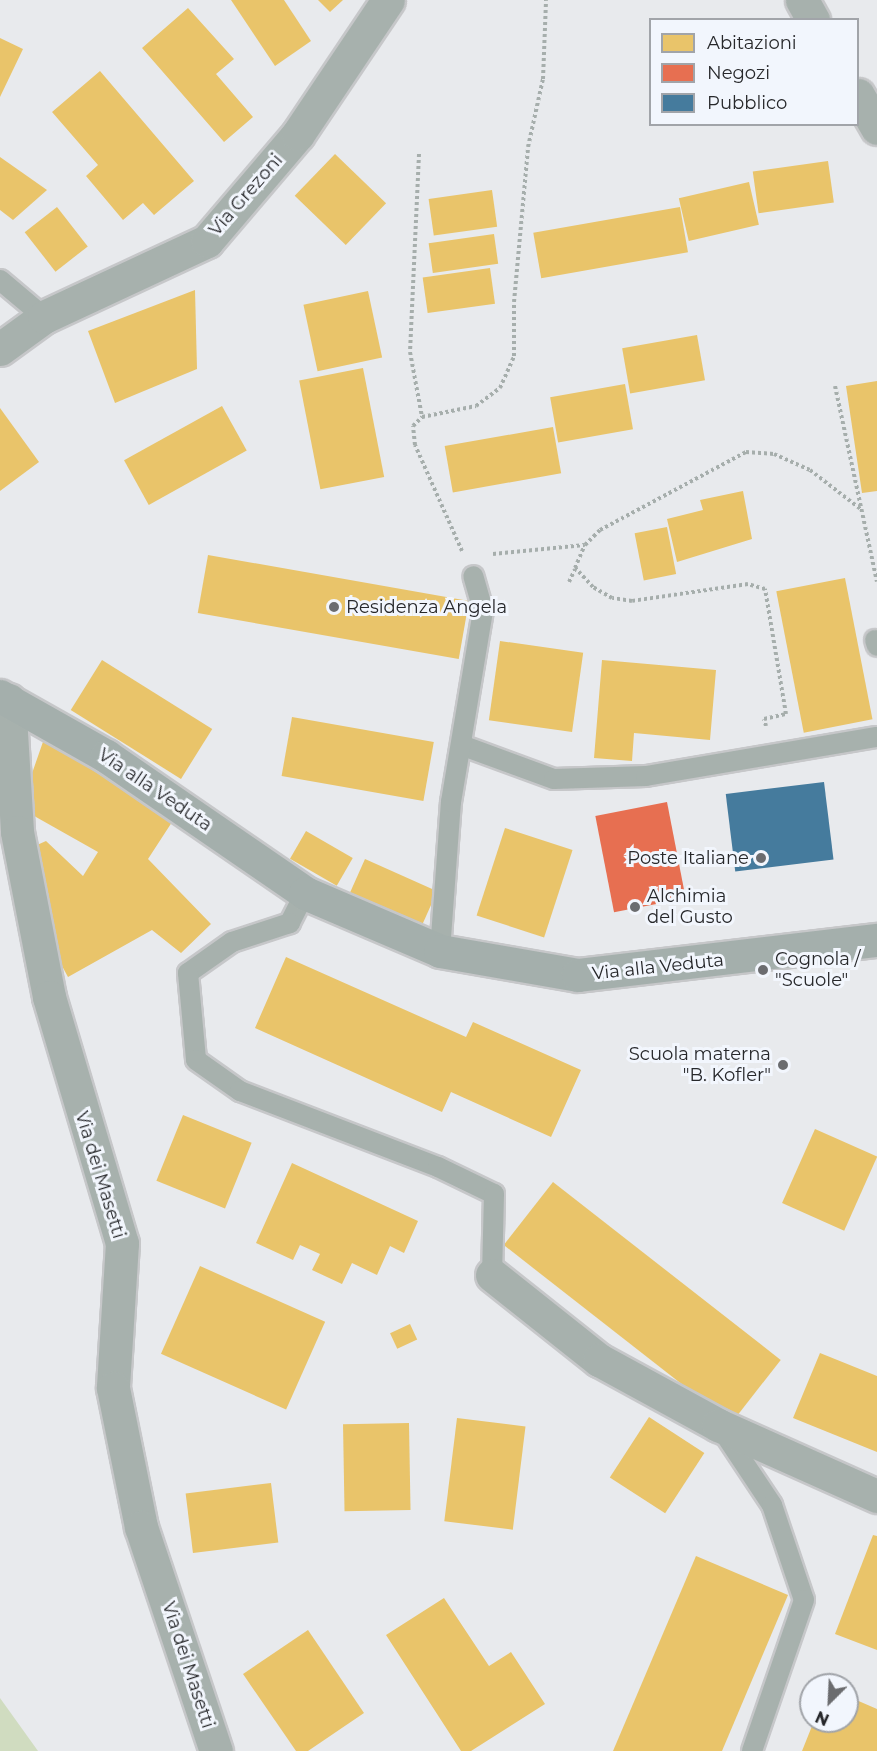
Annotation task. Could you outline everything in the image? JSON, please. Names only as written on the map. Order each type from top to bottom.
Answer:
[{"type":"street","name":"Via Grezoni","points":[[0,349],[44,317],[207,241],[298,134],[388,0]]},
{"type":"street","points":[[802,0],[812,18]]},
{"type":"street","points":[[859,97],[877,128]]},
{"type":"street","name":"Via alla Veduta","points":[[5,698],[106,756],[305,893],[440,951],[578,975],[877,940]]},
{"type":"street","name":"Via dei Masetti","points":[[5,698],[17,832],[48,997],[122,1243],[114,1388],[134,1492],[216,1751]]},
{"type":"street","points":[[492,1275],[599,1360],[718,1425],[877,1496]]},
{"type":"lane","points":[[0,280],[44,317]]},
{"type":"lane","points":[[440,951],[451,802],[483,610],[473,576]]},
{"type":"lane","points":[[461,746],[554,779],[646,776],[772,757],[877,737]]},
{"type":"lane","points":[[305,893],[290,923],[232,942],[188,973],[196,1060],[240,1091],[438,1167],[494,1194],[492,1275]]},
{"type":"lane","points":[[718,1425],[772,1505],[804,1600],[752,1751]]},
{"type":"path","points":[[473,576],[415,445],[413,426],[422,417],[476,406],[501,388],[514,356],[514,302],[528,147],[543,80],[546,0]]},
{"type":"path","points":[[418,154],[410,352],[422,417]]},
{"type":"path","points":[[836,386],[877,582]]},
{"type":"path","points":[[569,582],[585,545],[600,530],[746,452],[774,454],[810,470],[862,510]]},
{"type":"path","points":[[473,576],[483,555],[585,545]]},
{"type":"path","points":[[575,568],[593,587],[632,601],[748,584],[765,589],[786,714],[764,719],[772,757]]},
{"type":"green space","points":[[0,1698],[38,1751],[0,1751]]},
{"type":"building: Abitazioni","points":[[231,0],[284,0],[311,41],[275,66]]},
{"type":"building: Abitazioni","points":[[318,0],[343,0],[330,12]]},
{"type":"building: Abitazioni","points":[[188,8],[234,59],[216,74],[253,117],[224,142],[142,48]]},
{"type":"building: Abitazioni","points":[[0,38],[23,49],[0,97]]},
{"type":"building: Abitazioni","points":[[100,71],[194,181],[154,215],[143,203],[123,220],[86,176],[98,165],[52,112]]},
{"type":"building: Abitazioni","points":[[335,154],[386,203],[346,245],[295,196]]},
{"type":"building: Abitazioni","points":[[0,157],[47,190],[13,220],[0,210]]},
{"type":"building: Abitazioni","points":[[828,161],[834,203],[759,213],[753,172]]},
{"type":"building: Abitazioni","points":[[749,182],[759,225],[689,241],[679,198]]},
{"type":"building: Abitazioni","points":[[492,190],[497,227],[434,236],[429,199]]},
{"type":"building: Abitazioni","points":[[57,207],[88,246],[55,272],[25,232]]},
{"type":"building: Abitazioni","points":[[680,207],[688,252],[541,278],[533,233]]},
{"type":"building: Abitazioni","points":[[494,234],[498,264],[433,273],[429,243]]},
{"type":"building: Abitazioni","points":[[490,268],[495,304],[428,313],[423,277]]},
{"type":"building: Abitazioni","points":[[195,290],[197,369],[115,403],[88,331]]},
{"type":"building: Abitazioni","points":[[368,291],[382,358],[318,371],[303,305]]},
{"type":"building: Abitazioni","points":[[697,335],[705,380],[630,393],[622,348]]},
{"type":"building: Abitazioni","points":[[363,368],[384,477],[320,489],[299,380]]},
{"type":"building: Abitazioni","points":[[877,381],[877,491],[862,493],[846,386]]},
{"type":"building: Abitazioni","points":[[625,384],[633,429],[558,442],[550,397]]},
{"type":"building: Abitazioni","points":[[222,406],[247,451],[149,505],[124,460]]},
{"type":"building: Abitazioni","points":[[0,408],[39,462],[0,491]]},
{"type":"building: Abitazioni","points":[[553,427],[561,473],[453,492],[445,446]]},
{"type":"building: Abitazioni","points":[[743,491],[752,539],[677,562],[667,519],[703,510],[700,500]]},
{"type":"building: Abitazioni","points":[[667,527],[676,574],[644,580],[635,533]]},
{"type":"building: Abitazioni","name":"Residenza Angela","points":[[208,555],[469,601],[459,659],[198,613]]},
{"type":"building: Abitazioni","points":[[845,578],[872,719],[804,733],[776,591]]},
{"type":"building: Abitazioni","points":[[500,641],[583,653],[572,732],[489,720]]},
{"type":"building: Abitazioni","points":[[102,660],[212,729],[181,779],[71,710]]},
{"type":"building: Abitazioni","points":[[602,660],[716,670],[710,740],[634,733],[632,761],[594,758]]},
{"type":"building: Abitazioni","points":[[292,717],[434,742],[423,801],[282,776]]},
{"type":"building: Abitazioni","points":[[45,736],[174,819],[148,859],[211,924],[181,953],[152,930],[68,977],[36,918],[28,849],[46,841],[83,876],[98,852],[20,808]]},
{"type":"building: Abitazioni","points":[[505,828],[573,850],[544,937],[477,915]]},
{"type":"building: Abitazioni","points":[[306,831],[353,858],[337,886],[290,859]]},
{"type":"building: Abitazioni","points":[[365,859],[437,891],[421,928],[349,896]]},
{"type":"building: Abitazioni","points":[[286,957],[466,1037],[473,1022],[581,1070],[551,1137],[451,1092],[442,1112],[255,1028]]},
{"type":"building: Abitazioni","points":[[183,1115],[252,1143],[225,1209],[156,1181]]},
{"type":"building: Abitazioni","points":[[815,1129],[877,1157],[844,1231],[782,1203]]},
{"type":"building: Abitazioni","points":[[292,1163],[418,1221],[404,1253],[390,1246],[377,1275],[352,1263],[342,1284],[312,1270],[320,1254],[300,1245],[293,1260],[256,1243]]},
{"type":"building: Abitazioni","points":[[553,1182],[781,1360],[731,1423],[504,1245]]},
{"type":"building: Abitazioni","points":[[200,1266],[325,1322],[286,1409],[161,1354]]},
{"type":"building: Abitazioni","points":[[410,1324],[417,1339],[397,1349],[390,1333]]},
{"type":"building: Abitazioni","points":[[820,1353],[877,1376],[877,1452],[793,1418]]},
{"type":"building: Abitazioni","points":[[649,1417],[704,1453],[665,1513],[610,1477]]},
{"type":"building: Abitazioni","points":[[457,1418],[525,1426],[513,1530],[444,1521]]},
{"type":"building: Abitazioni","points":[[409,1423],[411,1510],[345,1511],[343,1424]]},
{"type":"building: Abitazioni","points":[[271,1483],[278,1543],[193,1553],[186,1493]]},
{"type":"building: Abitazioni","points":[[873,1535],[877,1536],[877,1650],[835,1634]]},
{"type":"building: Abitazioni","points":[[696,1556],[788,1595],[722,1751],[613,1751]]},
{"type":"building: Abitazioni","points":[[444,1598],[489,1666],[511,1652],[545,1704],[471,1751],[461,1751],[386,1635]]},
{"type":"building: Abitazioni","points":[[308,1630],[364,1713],[308,1751],[296,1751],[243,1674]]},
{"type":"building: Abitazioni","points":[[859,1701],[877,1709],[877,1751],[802,1751],[809,1733],[859,1733]]},
{"type":"building: Negozi","points":[[667,802],[686,898],[614,912],[595,816]]},
{"type":"building: Pubblico","points":[[824,782],[834,859],[735,871],[726,794]]},
{"type":"place","name":"Residenza Angela","points":[[334,607]]},
{"type":"place","name":"Poste Italiane","points":[[761,858]]},
{"type":"place","name":"Alchimia del Gusto","points":[[635,907]]},
{"type":"place","name":"Cognola / \"Scuole\"","points":[[763,970]]},
{"type":"place","name":"Scuola materna \"B. Kofler\"","points":[[783,1065]]}]
